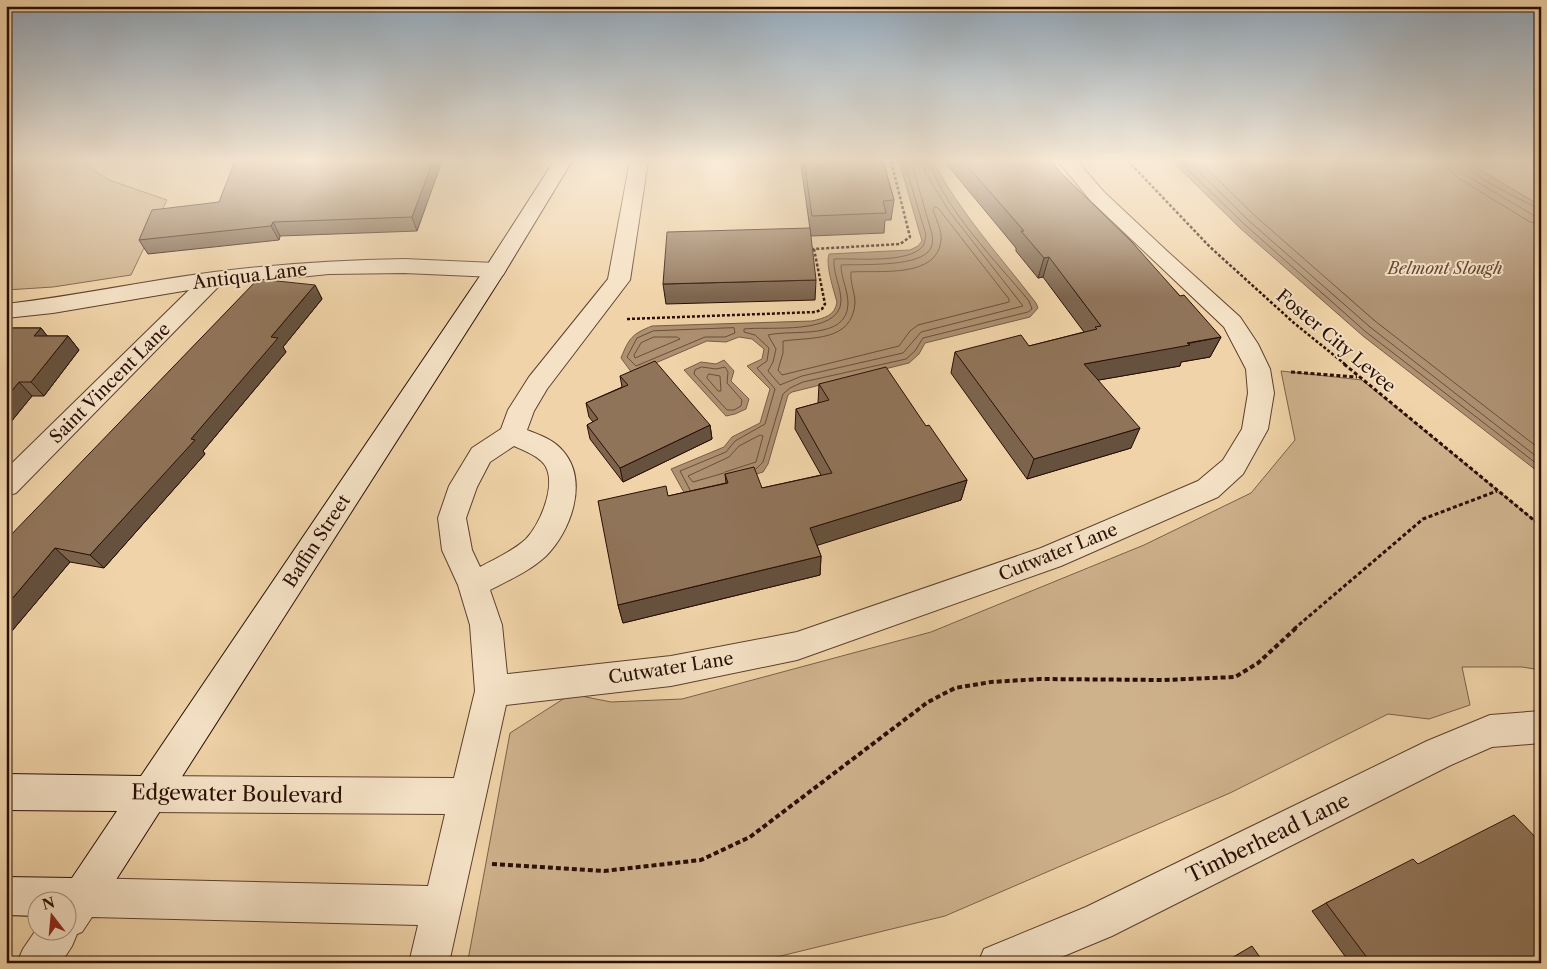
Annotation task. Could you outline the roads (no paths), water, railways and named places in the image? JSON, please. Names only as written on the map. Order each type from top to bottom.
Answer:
[{"type":"street","name":"Baffin Street","points":[[78,902],[495,270],[535,206]]},
{"type":"street","points":[[429,963],[492,691],[486,625],[473,585],[456,550],[452,518],[463,486],[480,455],[512,435],[521,410],[538,383],[619,280],[631,206]]},
{"type":"street","name":"Cutwater Lane","points":[[492,691],[671,671],[797,646],[1051,557],[1208,489],[1233,467],[1255,430],[1261,394],[1258,370],[1246,344],[1232,322],[1160,257],[1108,206]]},
{"type":"street","name":"Antiqua Lane","points":[[6,311],[53,306],[213,279],[329,267],[379,265],[495,270]]},
{"type":"street","name":"Saint Vincent Lane","points":[[6,486],[213,279]]},
{"type":"street","points":[[473,585],[521,558],[536,547],[548,533],[560,504],[563,475],[557,461],[543,448],[512,435]]},
{"type":"street","name":"Timberhead Lane","points":[[998,963],[1098,922],[1447,749],[1490,731],[1541,727]]},
{"type":"street","name":"Edgewater Boulevard","points":[[6,792],[468,796]]},
{"type":"street","points":[[6,896],[28,900]]},
{"type":"street","points":[[78,907],[441,906]]},
{"type":"street","points":[[37,963],[51,942]]},
{"type":"water","points":[[912,206],[961,206],[1038,308],[1030,317],[925,343],[919,354],[909,363],[792,392],[788,395],[768,464],[763,472],[686,496],[671,469],[724,447],[732,437],[760,423],[770,389],[747,366],[762,359],[764,349],[752,339],[739,337],[726,342],[707,341],[632,373],[621,358],[629,341],[636,334],[652,326],[812,321],[821,319],[828,316],[834,310],[837,302],[829,271],[829,254],[910,250],[918,246],[922,241]]},
{"type":"water","name":"Belmont Slough","points":[[1218,206],[1541,206],[1541,474],[1363,336]]},
{"type":"water","points":[[724,360],[734,371],[731,381],[749,399],[746,409],[726,416],[684,370],[701,362],[716,364]]}]
